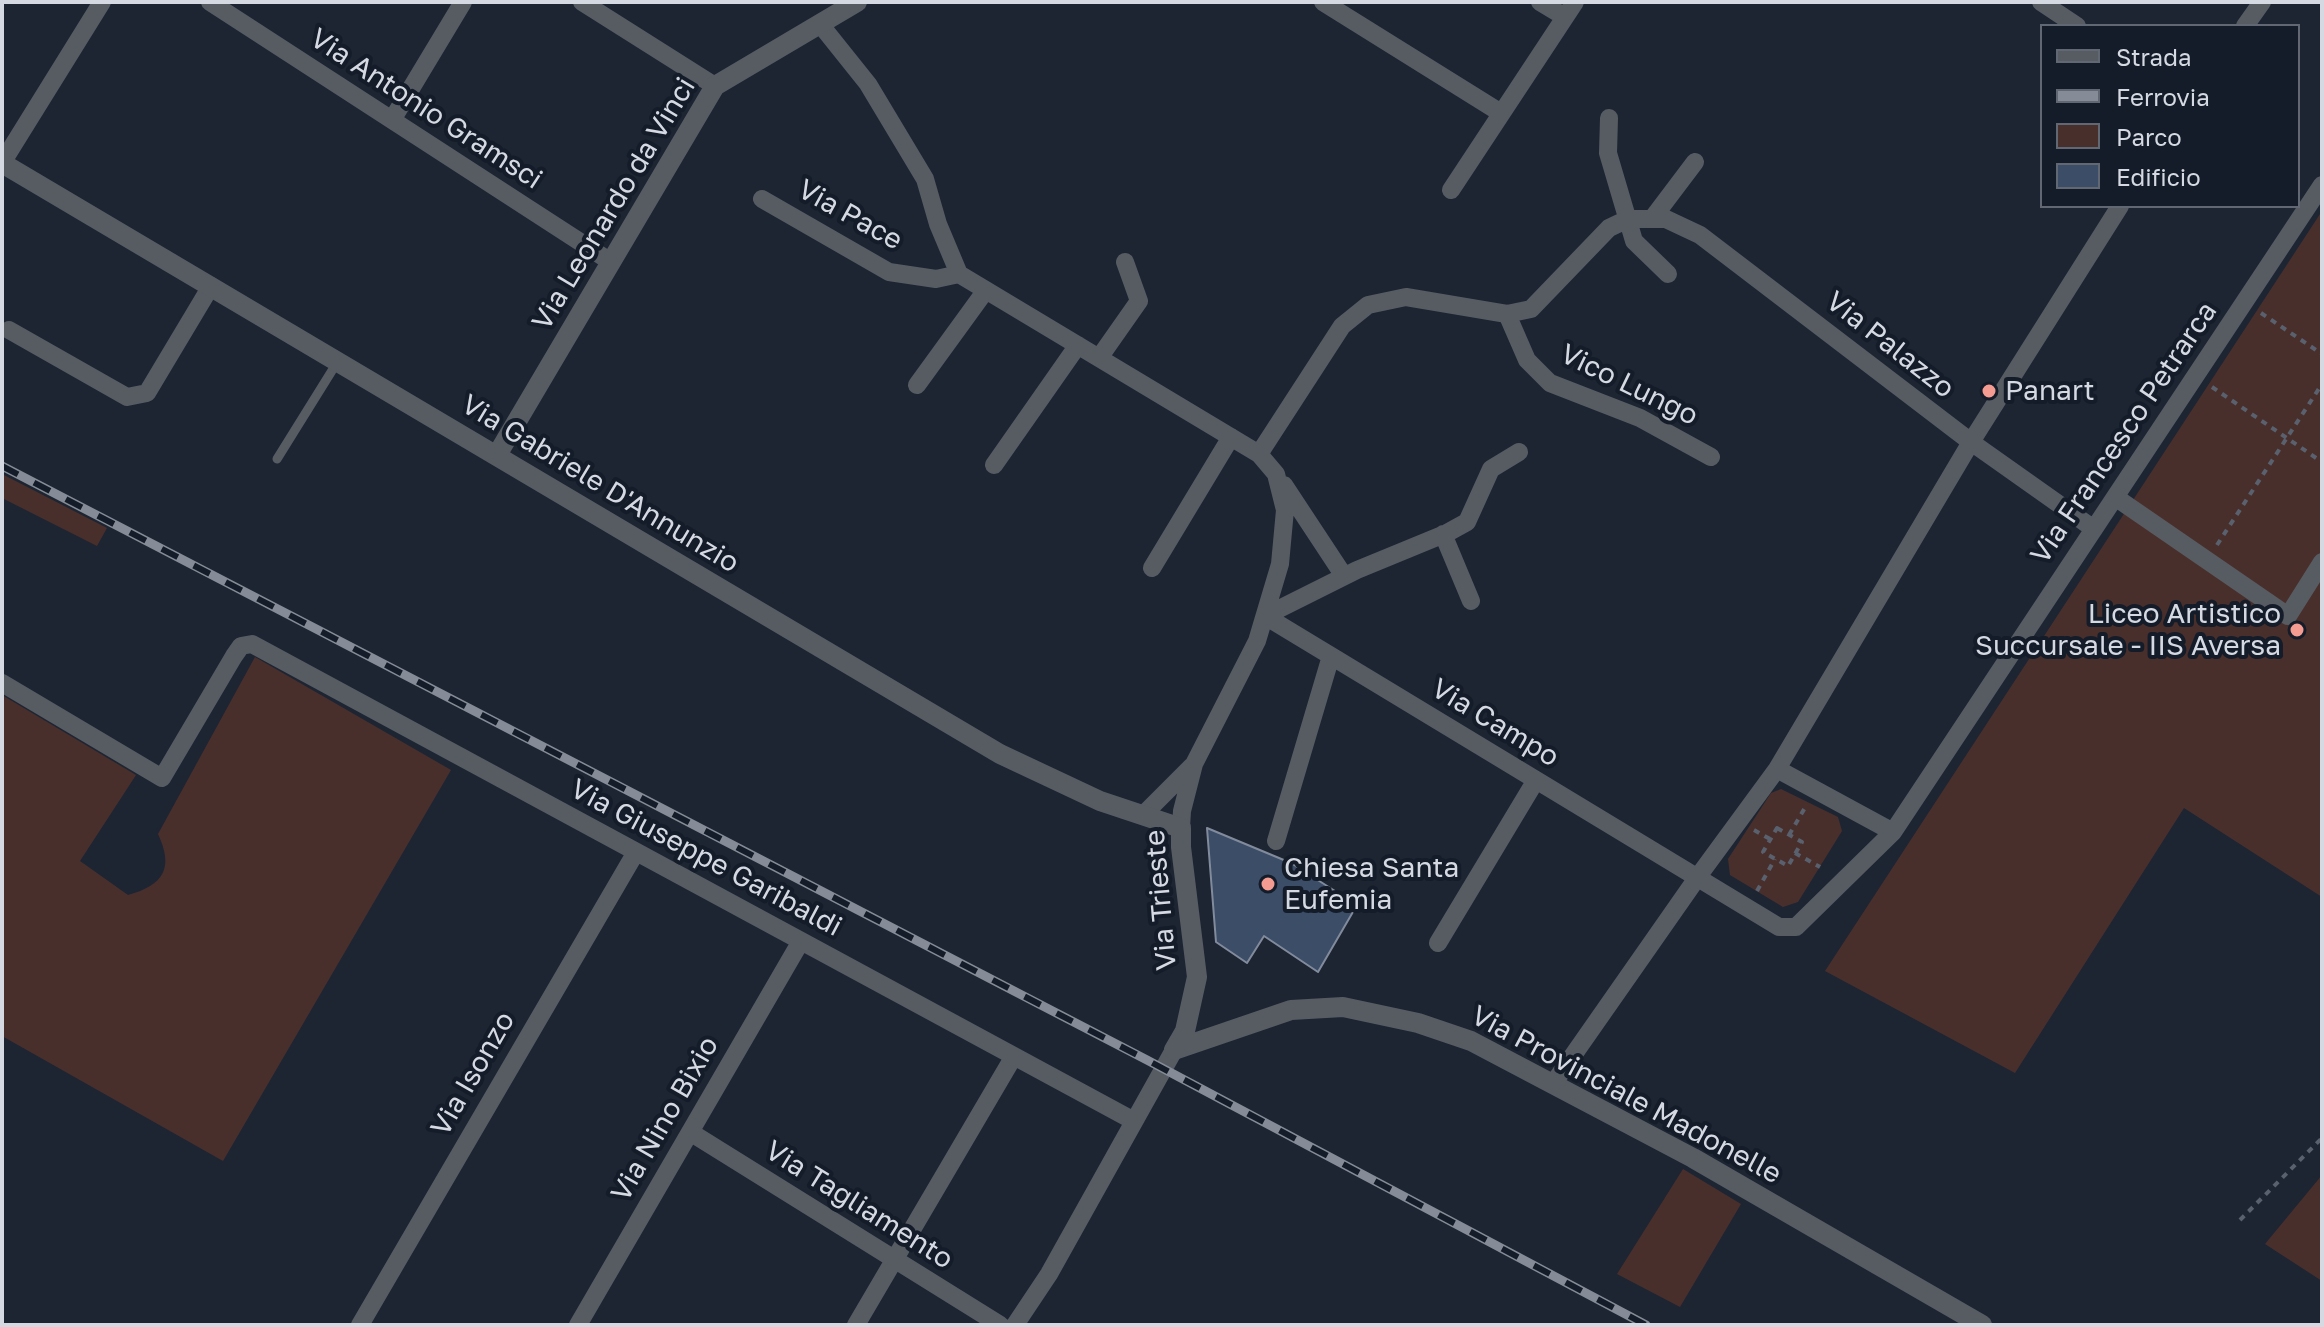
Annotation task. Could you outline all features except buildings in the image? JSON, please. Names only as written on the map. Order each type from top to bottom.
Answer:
[{"type":"street","points":[[2,163],[102,2]]},
{"type":"street","name":"Via Antonio Gramsci","points":[[210,2],[611,262]]},
{"type":"street","points":[[392,120],[463,2]]},
{"type":"street","points":[[582,2],[715,86]]},
{"type":"street","name":"Via Leonardo da Vinci","points":[[497,455],[715,86],[857,2]]},
{"type":"street","points":[[1323,2],[1501,113]]},
{"type":"street","points":[[1451,190],[1570,10],[1540,2]]},
{"type":"street","points":[[2041,2],[2074,24]]},
{"type":"street","points":[[2246,24],[2262,2]]},
{"type":"street","points":[[820,24],[868,84],[925,179],[938,224],[959,274],[1259,454],[1276,474],[1344,576]]},
{"type":"street","points":[[1609,118],[1608,153],[1642,219]]},
{"type":"street","points":[[1668,274],[1634,241],[1642,219],[1695,162]]},
{"type":"street","name":"Via Gabriele D'Annunzio","points":[[2,163],[1000,754],[1100,801],[1181,828]]},
{"type":"street","name":"Via Francesco Petrarca","points":[[1697,878],[1779,927],[1796,927],[1893,832],[2322,185]]},
{"type":"street","name":"Via Pace","points":[[762,199],[889,272],[936,279],[959,274]]},
{"type":"street","points":[[1553,1084],[1777,769],[1971,442],[2119,208]]},
{"type":"street","points":[[1259,454],[1342,326],[1368,305],[1406,297],[1507,314],[1531,309],[1609,228],[1642,219]]},
{"type":"street","name":"Via Palazzo","points":[[1642,219],[1666,219],[1700,235],[1971,442],[2094,529]]},
{"type":"street","points":[[1099,358],[1139,301],[1125,262]]},
{"type":"street","points":[[9,330],[127,397],[147,393],[211,286]]},
{"type":"street","points":[[917,385],[986,290]]},
{"type":"street","name":"Vico Lungo","points":[[1507,314],[1527,360],[1550,383],[1640,418],[1711,457]]},
{"type":"street","points":[[994,465],[1078,345]]},
{"type":"street","points":[[1152,568],[1231,437]]},
{"type":"street","points":[[1265,616],[1344,576],[1467,522],[1491,469],[1519,452]]},
{"type":"street","name":"Via Trieste","points":[[1174,1050],[1185,1031],[1197,977],[1181,847],[1182,811],[1194,764],[1257,641],[1280,564],[1285,510],[1276,474]]},
{"type":"street","points":[[2115,497],[2288,616],[2322,562]]},
{"type":"street","points":[[1443,534],[1471,601]]},
{"type":"street","name":"Via Campo","points":[[1265,616],[1697,878]]},
{"type":"street","name":"Via Giuseppe Garibaldi","points":[[2,683],[162,778],[234,656],[241,646],[252,644],[1134,1121]]},
{"type":"street","points":[[1276,841],[1331,656]]},
{"type":"street","points":[[1143,815],[1194,764]]},
{"type":"street","points":[[1777,769],[1893,832]]},
{"type":"street","points":[[1438,943],[1536,780]]},
{"type":"street","name":"Via Isonzo","points":[[360,1325],[636,852]]},
{"type":"street","name":"Via Nino Bixio","points":[[578,1325],[801,941]]},
{"type":"street","name":"Via Provinciale Madonelle","points":[[1174,1050],[1291,1010],[1343,1007],[1418,1023],[1471,1041],[1693,1158],[1982,1325]]},
{"type":"street","points":[[1015,1325],[1049,1274],[1174,1050]]},
{"type":"street","points":[[856,1325],[1014,1056]]},
{"type":"street","name":"Via Tagliamento","points":[[690,1132],[1000,1325]]},
{"type":"lane","points":[[277,459],[338,361]]},
{"type":"path","points":[[2245,302],[2322,354]]},
{"type":"path","points":[[2196,376],[2322,462]]},
{"type":"path","points":[[2207,561],[2322,384]]},
{"type":"path","points":[[1789,835],[1808,802]]},
{"type":"path","points":[[1749,826],[1770,839]]},
{"type":"path","points":[[1777,828],[1789,835],[1802,842],[1788,866],[1763,852],[1777,828]]},
{"type":"path","points":[[1795,853],[1820,867]]},
{"type":"path","points":[[1757,891],[1775,859]]},
{"type":"path","points":[[2240,1220],[2322,1138]]},
{"type":"green space","points":[[2322,211],[2322,897],[2184,808],[2015,1073],[1825,971]]},
{"type":"green space","points":[[2,474],[107,528],[97,546],[2,498]]},
{"type":"green space","points":[[255,657],[451,770],[223,1161],[2,1036],[2,695],[136,775],[80,861],[128,895],[150,886],[162,874],[165,856],[158,834]]},
{"type":"green space","points":[[1781,789],[1838,817],[1842,831],[1798,902],[1783,907],[1730,875],[1728,859],[1771,793]]},
{"type":"green space","points":[[1683,1169],[1741,1204],[1680,1307],[1617,1274]]},
{"type":"green space","points":[[2322,1175],[2322,1281],[2265,1244]]},
{"type":"railway","points":[[2,466],[1147,1060],[1646,1325]]},
{"type":"place","name":"Panart","points":[[1989,391]]},
{"type":"place","name":"Liceo Artistico Succursale - IIS Aversa","points":[[2297,630]]},
{"type":"place","name":"Chiesa Santa Eufemia","points":[[1268,884]]}]
